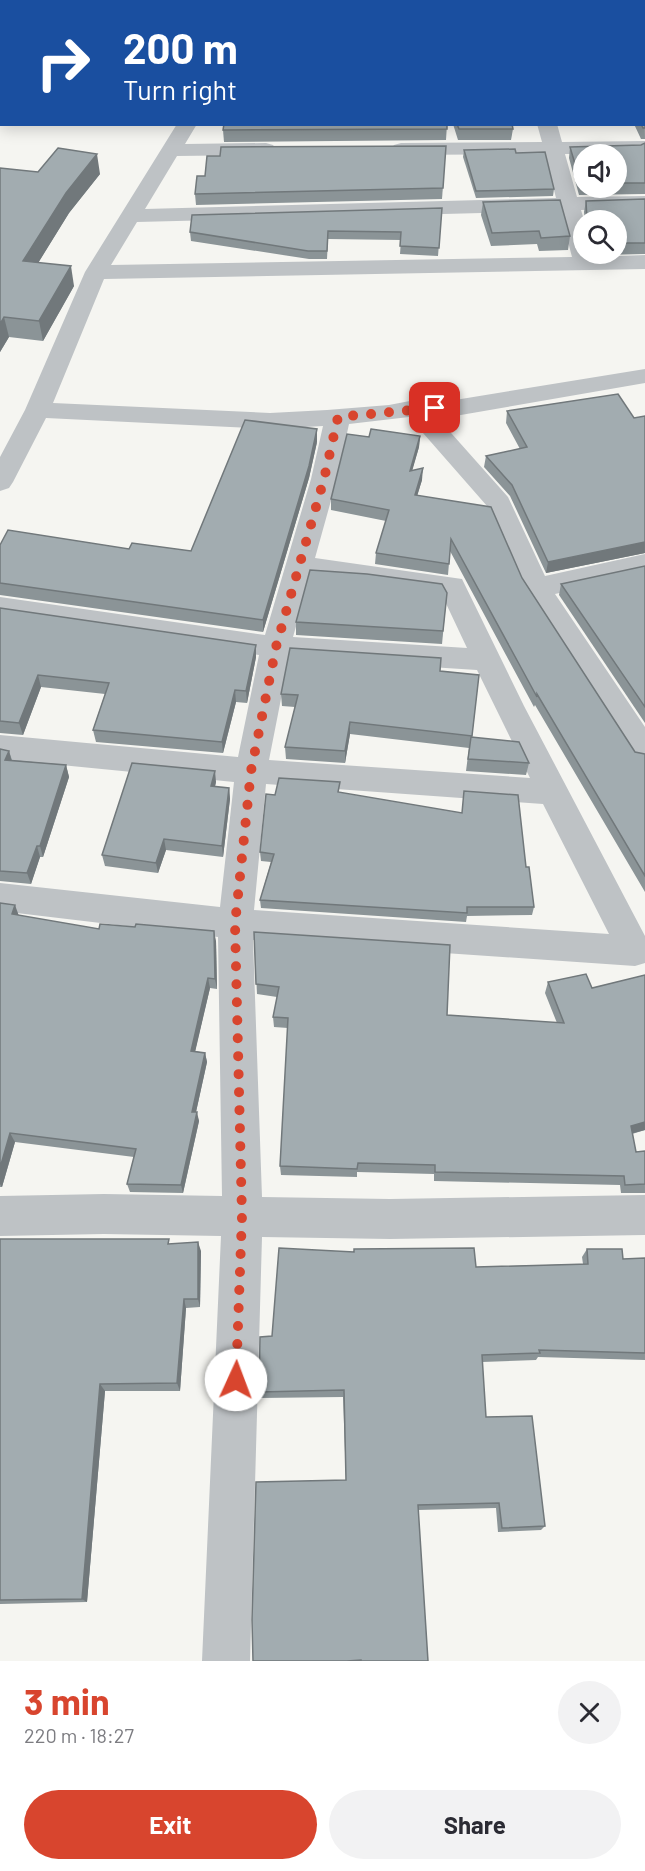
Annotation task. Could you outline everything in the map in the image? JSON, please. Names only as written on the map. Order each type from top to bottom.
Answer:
[{"type":"street","points":[[0,482],[38,410],[96,272],[186,126]]},
{"type":"street","points":[[548,126],[573,221]]},
{"type":"street","points":[[386,149],[645,147]]},
{"type":"street","points":[[171,150],[291,149]]},
{"type":"street","points":[[131,216],[645,202]]},
{"type":"street","points":[[96,272],[354,269],[573,262]]},
{"type":"street","points":[[627,262],[645,262]]},
{"type":"street","points":[[38,410],[270,421],[338,417],[416,408],[454,408],[645,376]]},
{"type":"street","points":[[416,408],[499,503],[536,588],[645,752]]},
{"type":"street","points":[[226,1661],[242,1216],[235,924],[251,771],[276,647],[338,417]]},
{"type":"street","points":[[536,588],[645,564]]},
{"type":"street","points":[[299,566],[452,586],[487,660],[640,959]]},
{"type":"street","points":[[0,607],[276,647],[487,660]]},
{"type":"street","points":[[0,747],[251,771],[554,792]]},
{"type":"street","points":[[0,897],[235,924],[640,959]]},
{"type":"street","points":[[0,1216],[104,1214],[390,1219],[645,1215]]},
{"type":"building","points":[[224,126],[447,126],[447,129],[223,130]]},
{"type":"building","points":[[458,126],[512,126],[513,129],[459,129]]},
{"type":"building","points":[[645,143],[645,183],[627,183],[627,145]]},
{"type":"building","points":[[446,146],[443,188],[195,194],[197,176],[205,176],[207,156],[220,156],[221,147]]},
{"type":"building","points":[[58,148],[97,154],[66,193],[23,261],[71,266],[39,321],[4,317],[0,324],[0,168],[38,172]]},
{"type":"building","points":[[515,149],[516,153],[545,152],[554,189],[476,191],[464,150]]},
{"type":"building","points":[[645,199],[645,243],[627,243],[627,210],[586,210],[586,201]]},
{"type":"building","points":[[560,200],[570,236],[541,238],[539,231],[492,233],[483,202]]},
{"type":"building","points":[[442,208],[439,248],[400,246],[401,232],[328,231],[327,251],[308,251],[190,232],[192,215]]},
{"type":"building","points":[[618,394],[634,418],[645,416],[645,542],[548,562],[512,485],[486,456],[527,447],[507,411]]},
{"type":"building","points":[[245,420],[317,429],[309,466],[263,620],[0,583],[0,545],[8,530],[129,549],[132,543],[191,551]]},
{"type":"building","points":[[371,429],[420,436],[410,471],[423,468],[415,495],[491,507],[522,578],[635,752],[645,754],[645,876],[537,694],[537,697],[451,539],[449,564],[376,553],[389,510],[331,499],[347,434],[369,437]]},
{"type":"building","points":[[645,566],[645,707],[561,584]]},
{"type":"building","points":[[310,570],[367,574],[442,584],[447,593],[443,631],[296,622]]},
{"type":"building","points":[[0,608],[256,645],[246,691],[235,690],[222,742],[93,730],[109,683],[38,675],[19,723],[0,721]]},
{"type":"building","points":[[290,648],[441,658],[440,671],[479,675],[472,736],[350,722],[345,751],[285,747],[298,695],[281,694]]},
{"type":"building","points":[[471,737],[519,742],[529,763],[468,759]]},
{"type":"building","points":[[0,749],[9,751],[5,760],[66,765],[40,846],[37,846],[27,873],[0,871]]},
{"type":"building","points":[[132,763],[215,771],[211,786],[229,788],[222,846],[164,839],[156,863],[102,855]]},
{"type":"building","points":[[279,778],[340,782],[338,792],[462,813],[464,791],[518,795],[526,867],[529,867],[534,907],[467,907],[467,913],[260,900],[274,854],[260,852],[266,794],[275,795]]},
{"type":"building","points":[[0,903],[15,905],[12,914],[99,929],[100,924],[135,927],[136,924],[214,931],[215,979],[208,978],[191,1051],[205,1053],[192,1112],[197,1112],[181,1185],[127,1184],[136,1149],[10,1133],[0,1168]]},
{"type":"building","points":[[254,932],[450,945],[447,1015],[564,1023],[548,982],[586,974],[592,988],[645,975],[645,1122],[631,1126],[636,1152],[645,1151],[645,1184],[625,1185],[624,1176],[435,1172],[435,1165],[358,1163],[357,1169],[280,1166],[288,1018],[273,1017],[279,987],[256,984]]},
{"type":"building","points":[[0,1239],[169,1239],[168,1244],[198,1242],[198,1299],[184,1299],[177,1383],[100,1384],[82,1599],[0,1600]]},
{"type":"building","points":[[279,1248],[354,1252],[354,1249],[474,1248],[476,1267],[588,1264],[587,1249],[622,1249],[623,1259],[645,1258],[645,1353],[539,1350],[540,1353],[482,1355],[486,1417],[532,1416],[545,1526],[502,1528],[499,1503],[418,1505],[428,1661],[253,1661],[256,1482],[346,1480],[344,1390],[259,1392],[260,1337],[272,1336]]},
{"type":"route","points":[[236,1380],[242,1216],[235,924],[251,771],[276,647],[324,479],[338,417],[435,408]]}]
